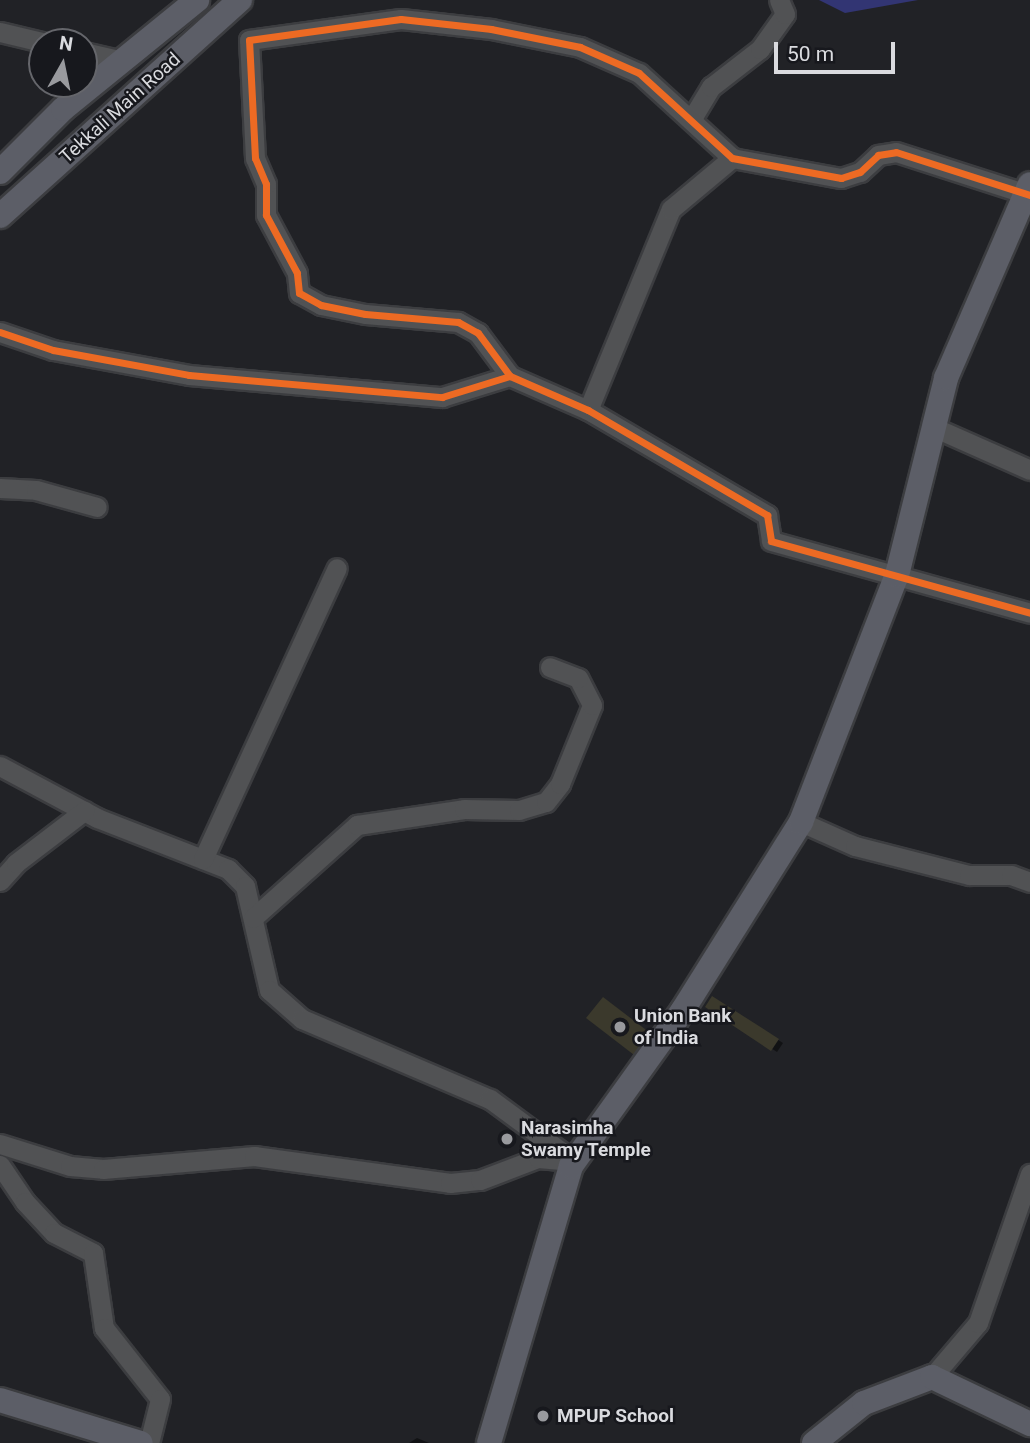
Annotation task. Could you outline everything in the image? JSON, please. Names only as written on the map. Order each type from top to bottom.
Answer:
[{"type":"main road","name":"Tekkali Main Road","points":[[0,172],[63,109],[197,0]]},
{"type":"main road","name":"Tekkali Main Road","points":[[0,216],[240,0]]},
{"type":"main road","points":[[489,1443],[520,1328],[575,1161],[683,1010],[801,822],[897,575],[946,378],[1029,191]]},
{"type":"main road","points":[[814,1443],[864,1403],[932,1377],[1030,1424]]},
{"type":"main road","points":[[0,1400],[141,1443]]},
{"type":"street","points":[[691,120],[711,87],[766,41],[785,14],[779,0]]},
{"type":"street","points":[[1029,191],[896,152],[878,155],[860,172],[841,178],[732,158],[639,73],[580,47],[491,29],[401,19],[249,40],[255,158],[266,184],[266,215],[297,272],[299,293],[321,304],[365,314],[458,322],[478,333],[510,376],[588,410],[767,515],[771,541],[1030,613]]},
{"type":"street","points":[[0,33],[28,39]]},
{"type":"street","points":[[98,55],[123,61]]},
{"type":"street","points":[[588,410],[671,209],[732,158]]},
{"type":"street","points":[[0,332],[53,351],[189,375],[442,397],[510,376]]},
{"type":"street","points":[[933,427],[1030,470]]},
{"type":"street","points":[[0,488],[36,491],[97,507]]},
{"type":"street","points":[[202,859],[337,568]]},
{"type":"street","points":[[253,918],[357,825],[464,809],[519,810],[546,802],[560,784],[592,705],[578,678],[550,667]]},
{"type":"street","points":[[0,766],[84,811],[228,869],[246,886],[270,990],[302,1019],[490,1099],[575,1161]]},
{"type":"street","points":[[0,881],[16,863],[84,811]]},
{"type":"street","points":[[801,822],[855,846],[969,875],[1011,875],[1030,882]]},
{"type":"street","points":[[0,1144],[70,1166],[103,1169],[254,1156],[450,1184],[480,1181],[512,1164],[538,1158],[575,1161]]},
{"type":"street","points":[[0,1165],[25,1202],[54,1233],[93,1253],[104,1328],[160,1399],[149,1443]]},
{"type":"street","points":[[932,1377],[978,1323],[1030,1174]]},
{"type":"shaded area","points":[[819,0],[918,0],[845,13]]},
{"type":"building","points":[[712,996],[779,1039],[771,1051],[705,1007]]},
{"type":"building","name":"Union Bank of India","points":[[603,997],[654,1036],[638,1058],[586,1018]]},
{"type":"cycle path","points":[[510,376],[478,333],[458,322],[365,314],[321,305],[299,293],[297,273],[266,215],[266,184],[255,158],[249,40],[401,19],[491,29],[580,47],[639,73],[732,158],[841,178],[860,172],[878,155],[896,152],[1030,195]]},
{"type":"cycle path","points":[[0,332],[53,350],[189,375],[442,397],[510,376],[588,410],[767,515],[771,541],[1030,613]]},
{"type":"place","name":"Union Bank of India","points":[[620,1027]]},
{"type":"place","name":"Narasimha Swamy Temple","points":[[507,1139]]},
{"type":"place","name":"MPUP School","points":[[543,1416]]}]
